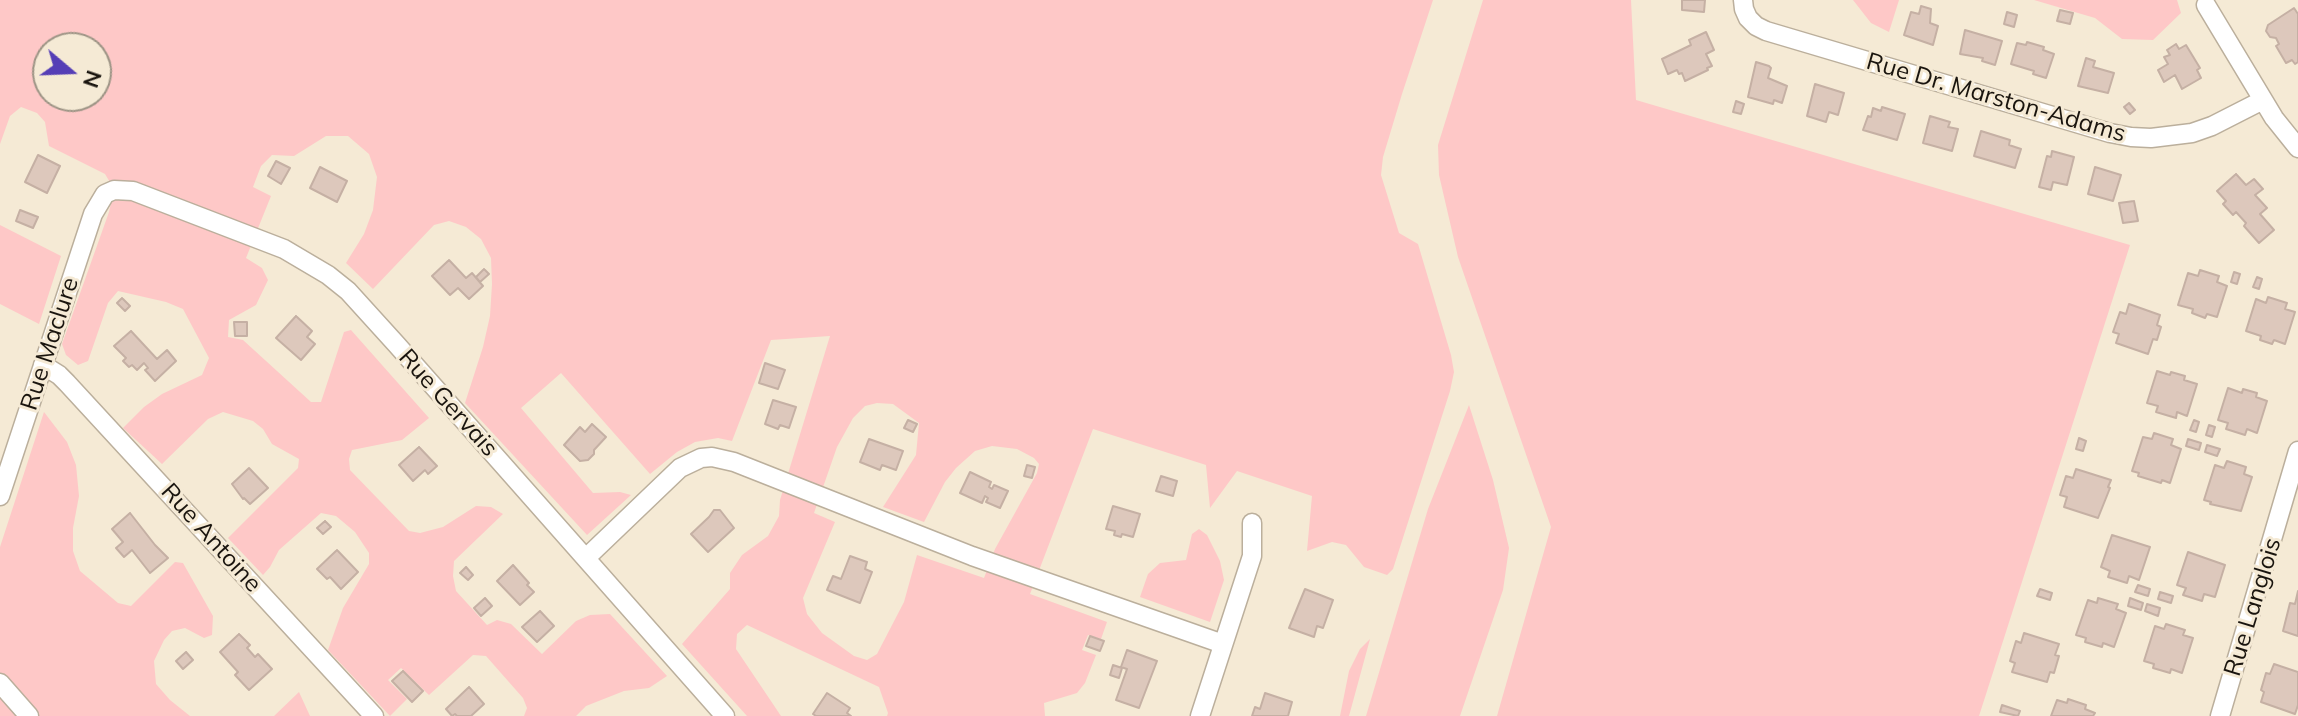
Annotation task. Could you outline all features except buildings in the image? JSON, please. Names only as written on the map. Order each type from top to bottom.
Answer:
[{"type":"street","name":"Rue Dr. Marston-Adams","points":[[1743,0],[1748,18],[1766,31],[2110,133],[2162,138],[2192,133],[2263,100]]},
{"type":"street","points":[[2206,5],[2263,100],[2298,148]]},
{"type":"street","name":"Rue Gervais","points":[[105,194],[114,190],[133,191],[284,249],[328,275],[348,291],[725,716]]},
{"type":"street","name":"Rue Maclure","points":[[0,496],[89,225],[105,194]]},
{"type":"street","name":"Rue Antoine","points":[[43,365],[67,383],[374,716]]},
{"type":"street","name":"Rue Langlois","points":[[2220,716],[2298,451]]},
{"type":"street","points":[[586,558],[680,468],[701,458],[712,457],[734,462],[972,556],[1223,644]]},
{"type":"street","points":[[1200,716],[1252,556],[1252,523]]},
{"type":"street","points":[[0,683],[29,716]]},
{"type":"shaded area","points":[[0,0],[1433,0],[1383,157],[1381,175],[1399,233],[1418,244],[1454,372],[1393,569],[1387,575],[1364,567],[1346,545],[1332,542],[1307,551],[1312,496],[1237,471],[1210,508],[1206,465],[1093,429],[1030,594],[1107,622],[1101,639],[1088,635],[1082,650],[1096,655],[1085,683],[1077,693],[1044,703],[1045,716],[887,716],[879,687],[747,625],[737,634],[736,649],[781,716],[747,716],[682,644],[730,589],[730,573],[742,555],[768,536],[779,516],[780,500],[830,336],[771,340],[732,441],[718,438],[695,442],[650,474],[561,373],[521,408],[593,493],[620,492],[631,495],[587,535],[465,403],[490,316],[491,258],[481,239],[466,227],[449,221],[434,225],[373,289],[346,263],[364,234],[373,210],[377,177],[369,154],[348,136],[326,136],[294,156],[272,155],[261,166],[253,187],[271,196],[246,258],[262,268],[268,280],[256,305],[229,320],[228,337],[243,340],[311,402],[321,402],[344,332],[351,330],[429,418],[402,440],[352,450],[350,470],[409,531],[420,533],[443,527],[476,506],[491,507],[503,514],[454,561],[456,591],[487,625],[497,620],[511,624],[542,654],[576,621],[590,615],[610,614],[667,676],[649,688],[624,691],[586,706],[576,716],[524,716],[527,708],[523,698],[486,656],[473,655],[429,695],[401,668],[388,680],[407,699],[390,716],[328,650],[343,608],[369,564],[369,553],[355,532],[336,516],[321,513],[279,550],[263,575],[228,538],[298,468],[299,459],[272,444],[263,429],[253,421],[223,412],[208,419],[162,464],[123,428],[162,394],[202,375],[209,358],[183,309],[118,291],[108,303],[88,361],[78,365],[66,355],[62,344],[109,212],[114,189],[105,174],[49,146],[45,122],[34,112],[112,112],[112,32],[32,32],[32,111],[21,107],[10,116],[0,144]],"holes":[[[893,404],[919,423],[916,455],[883,507],[924,522],[956,468],[975,451],[992,446],[1017,449],[1039,464],[995,549],[984,578],[917,555],[904,602],[877,654],[867,660],[854,656],[822,633],[807,614],[803,598],[835,522],[814,513],[837,447],[853,418],[865,406]]]},
{"type":"shaded area","points":[[1483,0],[1631,0],[1636,100],[2130,245],[1979,716],[1497,716],[1551,527],[1458,257],[1439,175],[1438,145]]},
{"type":"shaded area","points":[[1853,0],[1899,0],[1889,32],[1871,23]]},
{"type":"shaded area","points":[[2034,0],[2177,0],[2181,13],[2153,40],[2122,39],[2095,18]]},
{"type":"shaded area","points":[[0,225],[61,256],[39,324],[0,304]]},
{"type":"shaded area","points":[[1469,405],[1493,480],[1509,548],[1503,590],[1460,716],[1366,716],[1428,509]]},
{"type":"shaded area","points":[[44,412],[67,442],[76,465],[79,496],[73,528],[73,551],[80,571],[118,603],[131,606],[175,562],[183,563],[213,616],[212,635],[204,638],[185,628],[172,631],[154,661],[156,684],[190,716],[0,716],[0,547]]},
{"type":"shaded area","points":[[1199,529],[1207,535],[1220,561],[1224,580],[1210,622],[1140,597],[1148,574],[1160,563],[1186,560],[1192,534]]},
{"type":"shaded area","points":[[1370,639],[1349,716],[1340,716],[1349,671],[1360,649]]},
{"type":"shaded area","points":[[299,692],[310,716],[274,716]]}]
